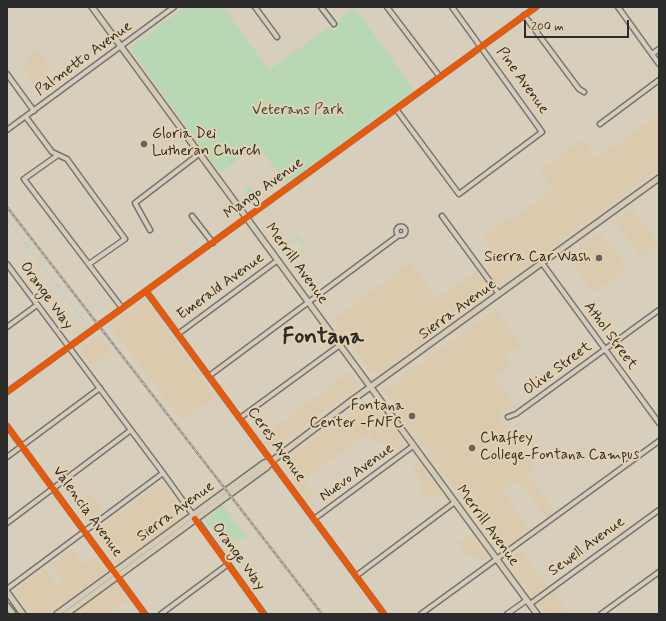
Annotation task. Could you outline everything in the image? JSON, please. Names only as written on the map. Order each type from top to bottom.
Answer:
[{"type":"main road","name":"Merrill Avenue","points":[[92,7],[537,614]]},
{"type":"main road","name":"Sierra Avenue","points":[[58,614],[267,467],[272,461],[371,388],[659,178]]},
{"type":"main road","name":"Sierra Avenue","points":[[66,614],[116,574]]},
{"type":"main road","points":[[7,592],[23,614]]},
{"type":"main road","points":[[7,606],[13,614]]},
{"type":"street","name":"Palmetto Avenue","points":[[7,130],[174,7]]},
{"type":"street","points":[[256,7],[277,37]]},
{"type":"street","points":[[321,7],[334,24]]},
{"type":"street","points":[[387,7],[440,77]]},
{"type":"street","name":"Pine Avenue","points":[[396,109],[459,194],[542,132],[452,7]]},
{"type":"street","name":"Mango Avenue","points":[[7,392],[536,7]]},
{"type":"street","points":[[618,7],[659,64]]},
{"type":"street","points":[[524,15],[579,89],[584,92]]},
{"type":"street","points":[[652,54],[659,49]]},
{"type":"street","points":[[7,74],[34,111]]},
{"type":"street","points":[[600,124],[659,80]]},
{"type":"street","points":[[26,117],[52,152],[67,159],[125,239],[89,264]]},
{"type":"street","points":[[58,154],[24,178],[122,308]]},
{"type":"street","points":[[150,230],[135,203],[199,154]]},
{"type":"street","points":[[192,216],[213,243]]},
{"type":"street","points":[[442,216],[499,294]]},
{"type":"street","points":[[208,376],[398,235]]},
{"type":"street","name":"Emerald Avenue","points":[[178,334],[278,260]]},
{"type":"street","name":"Orange Way","points":[[7,264],[163,473],[227,565],[262,612]]},
{"type":"street","name":"Athol Street","points":[[542,264],[659,423]]},
{"type":"street","name":"Ceres Avenue","points":[[146,291],[384,614]]},
{"type":"street","points":[[7,327],[37,305]]},
{"type":"street","name":"Olive Street","points":[[508,417],[516,414],[659,310]]},
{"type":"street","points":[[240,418],[340,345]]},
{"type":"street","points":[[7,457],[100,388]]},
{"type":"street","name":"Valencia Avenue","points":[[7,426],[145,614]]},
{"type":"street","points":[[7,523],[131,430]]},
{"type":"street","points":[[421,614],[659,441]]},
{"type":"street","name":"Nuevo Avenue","points":[[314,519],[413,446]]},
{"type":"street","points":[[7,589],[163,473]]},
{"type":"street","points":[[356,576],[455,502]]},
{"type":"street","name":"Sewell Avenue","points":[[507,614],[528,602],[659,510]]},
{"type":"street","points":[[161,614],[227,565]]},
{"type":"street","points":[[601,614],[659,572]]},
{"type":"street","points":[[257,614],[262,612]]},
{"type":"shaded area","points":[[38,50],[51,68],[37,79],[41,86],[38,88],[22,67],[28,63],[26,59]]},
{"type":"shaded area","points":[[659,114],[659,169],[498,286],[486,269],[499,260],[483,237],[508,218],[511,221],[553,190],[540,171],[582,139],[597,159]]},
{"type":"shaded area","points":[[632,209],[659,244],[642,257],[615,221]]},
{"type":"shaded area","points":[[600,232],[627,268],[594,293],[567,256]]},
{"type":"shaded area","points":[[410,263],[437,299],[476,271],[490,290],[490,293],[381,372],[378,371],[373,374],[333,320]]},
{"type":"shaded area","points":[[143,301],[146,301],[215,396],[182,420],[110,326]]},
{"type":"shaded area","points":[[495,309],[521,345],[505,357],[510,365],[494,377],[517,408],[502,411],[500,415],[501,422],[507,425],[505,427],[535,467],[527,473],[555,512],[547,518],[518,480],[502,491],[530,530],[500,550],[384,393],[385,390]]},
{"type":"shaded area","points":[[98,335],[111,351],[91,365],[80,350]]},
{"type":"shaded area","points":[[350,372],[360,386],[271,450],[262,437]]},
{"type":"shaded area","points":[[364,403],[370,403],[389,423],[406,445],[393,454],[383,440],[376,444],[368,433],[303,480],[313,495],[307,499],[281,463]]},
{"type":"shaded area","points":[[418,462],[443,494],[436,499],[432,494],[426,498],[417,487],[423,482],[412,466]]},
{"type":"shaded area","points":[[159,484],[162,485],[185,516],[118,564],[116,563],[94,532]]},
{"type":"shaded area","points":[[90,492],[103,510],[86,522],[73,504]]},
{"type":"shaded area","points":[[471,534],[488,557],[482,562],[476,554],[469,558],[458,543]]},
{"type":"shaded area","points":[[72,549],[85,566],[96,557],[106,571],[49,614],[30,614],[13,591],[45,569],[58,586],[64,581],[51,564]]},
{"type":"shaded area","points":[[520,550],[570,614],[546,614],[507,560]]},
{"type":"shaded area","points":[[115,583],[127,600],[112,610],[115,614],[73,614]]},
{"type":"green space","name":"Veterans Park","points":[[185,7],[223,7],[269,70],[329,27],[332,30],[336,30],[339,24],[338,20],[355,8],[414,90],[286,184],[258,145],[220,173],[130,48]]},
{"type":"green space","points":[[248,188],[252,188],[254,192],[252,196],[248,196],[246,194],[246,190]]},
{"type":"green space","points":[[298,236],[307,247],[288,262],[279,250]],"holes":[[[297,239],[305,247],[289,258],[283,249]]]},
{"type":"green space","points":[[222,506],[225,507],[232,520],[246,536],[245,539],[235,539],[231,542],[234,547],[231,551],[227,550],[205,520]]},
{"type":"waterway","points":[[7,219],[88,326]]},
{"type":"railway","points":[[7,207],[322,614]]},
{"type":"cycle path","points":[[7,392],[536,7]]},
{"type":"cycle path","points":[[146,291],[384,614]]},
{"type":"cycle path","points":[[7,426],[145,614]]},
{"type":"cycle path","points":[[195,519],[264,614]]},
{"type":"place","name":"Gloria Dei Lutheran Church","points":[[144,144]]},
{"type":"place","name":"Sierra Car Wash","points":[[599,258]]},
{"type":"place","name":"Fontana Center -FNFC","points":[[412,416]]},
{"type":"place","name":"Chaffey College-Fontana Campus","points":[[472,448]]},
{"type":"district","name":"Fontana","points":[[323,338]]}]
